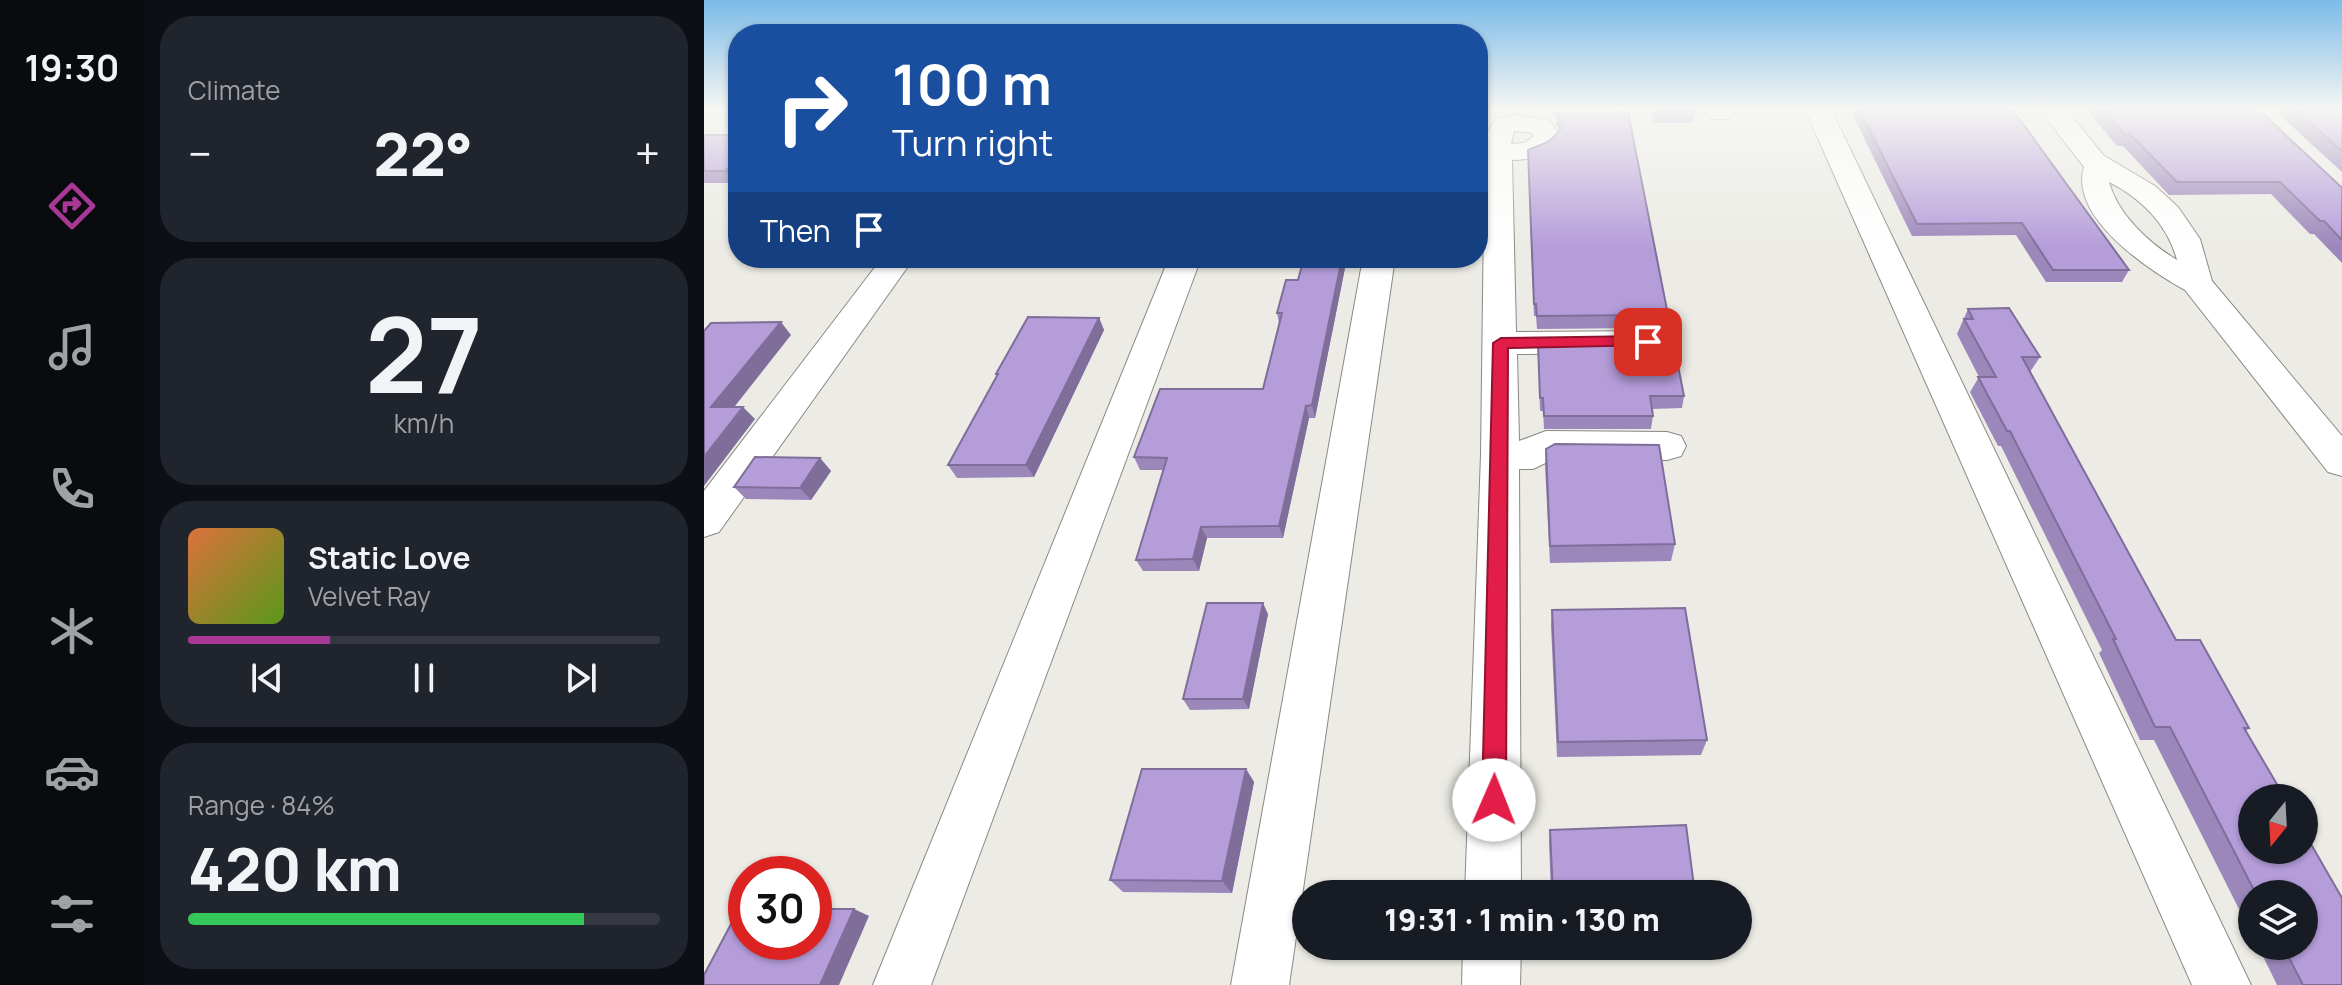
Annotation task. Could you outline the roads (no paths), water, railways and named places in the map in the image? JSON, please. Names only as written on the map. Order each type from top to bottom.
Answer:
[{"type":"street","points":[[1493,880],[1501,343],[1499,155]]},
{"type":"street","points":[[1839,155],[2222,985]]},
{"type":"street","points":[[2089,155],[2098,166],[2134,184],[2159,205],[2188,244],[2196,263],[2196,283]]},
{"type":"street","points":[[2098,166],[2094,180],[2098,196],[2121,230],[2162,265],[2196,283],[2342,462]]},
{"type":"street","points":[[704,521],[891,268]]},
{"type":"street","points":[[902,985],[1181,268]]},
{"type":"street","points":[[1260,985],[1377,268]]},
{"type":"street","points":[[1501,343],[1648,342]]},
{"type":"street","points":[[1500,455],[1533,455],[1546,445],[1667,446]]},
{"type":"street","points":[[1491,985],[1492,960]]}]
